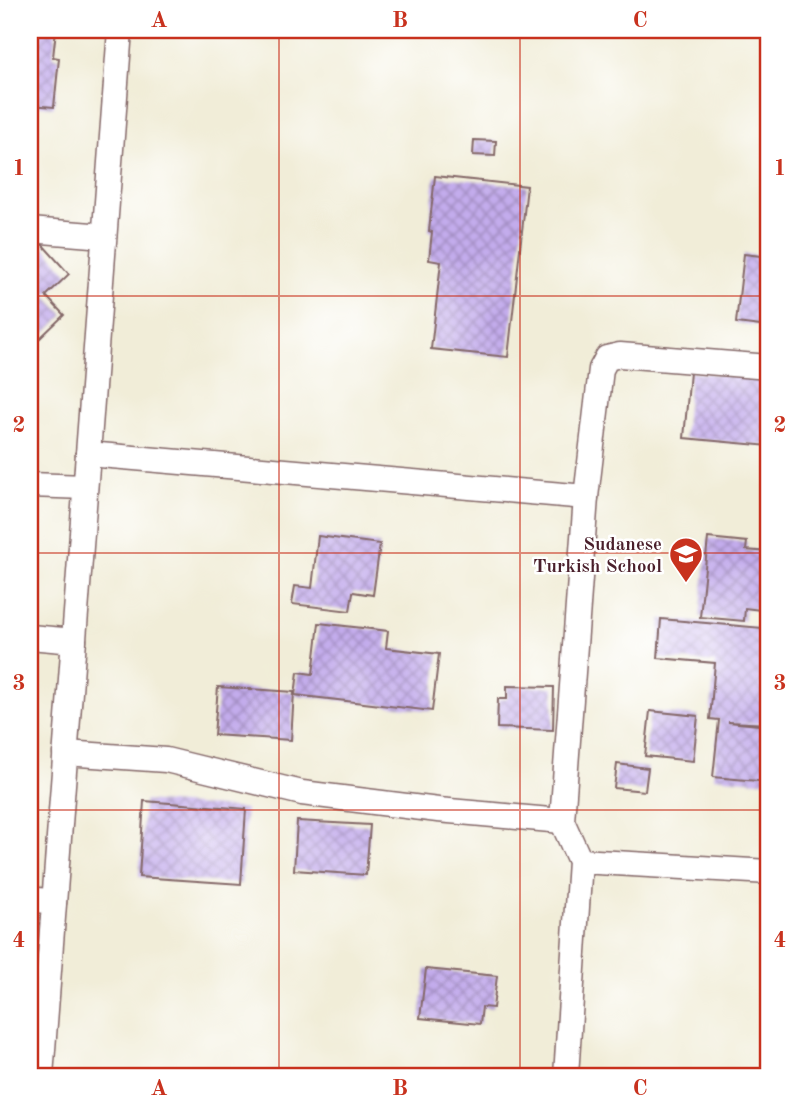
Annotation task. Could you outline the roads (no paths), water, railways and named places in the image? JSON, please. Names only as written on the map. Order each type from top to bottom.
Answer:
[{"type":"street","points":[[41,1076],[42,900],[65,753],[120,30]]},
{"type":"street","points":[[30,230],[104,236]]},
{"type":"street","points":[[566,1076],[580,861],[562,821],[586,497],[601,369],[607,358],[620,355],[769,367]]},
{"type":"street","points":[[88,454],[586,497]]},
{"type":"street","points":[[30,485],[85,486]]},
{"type":"street","points":[[30,637],[74,641]]},
{"type":"street","points":[[65,753],[166,760],[302,793],[438,810],[562,821]]},
{"type":"street","points":[[580,861],[769,872]]},
{"type":"place","name":"Sudanese Turkish School","points":[[686,584]]}]
